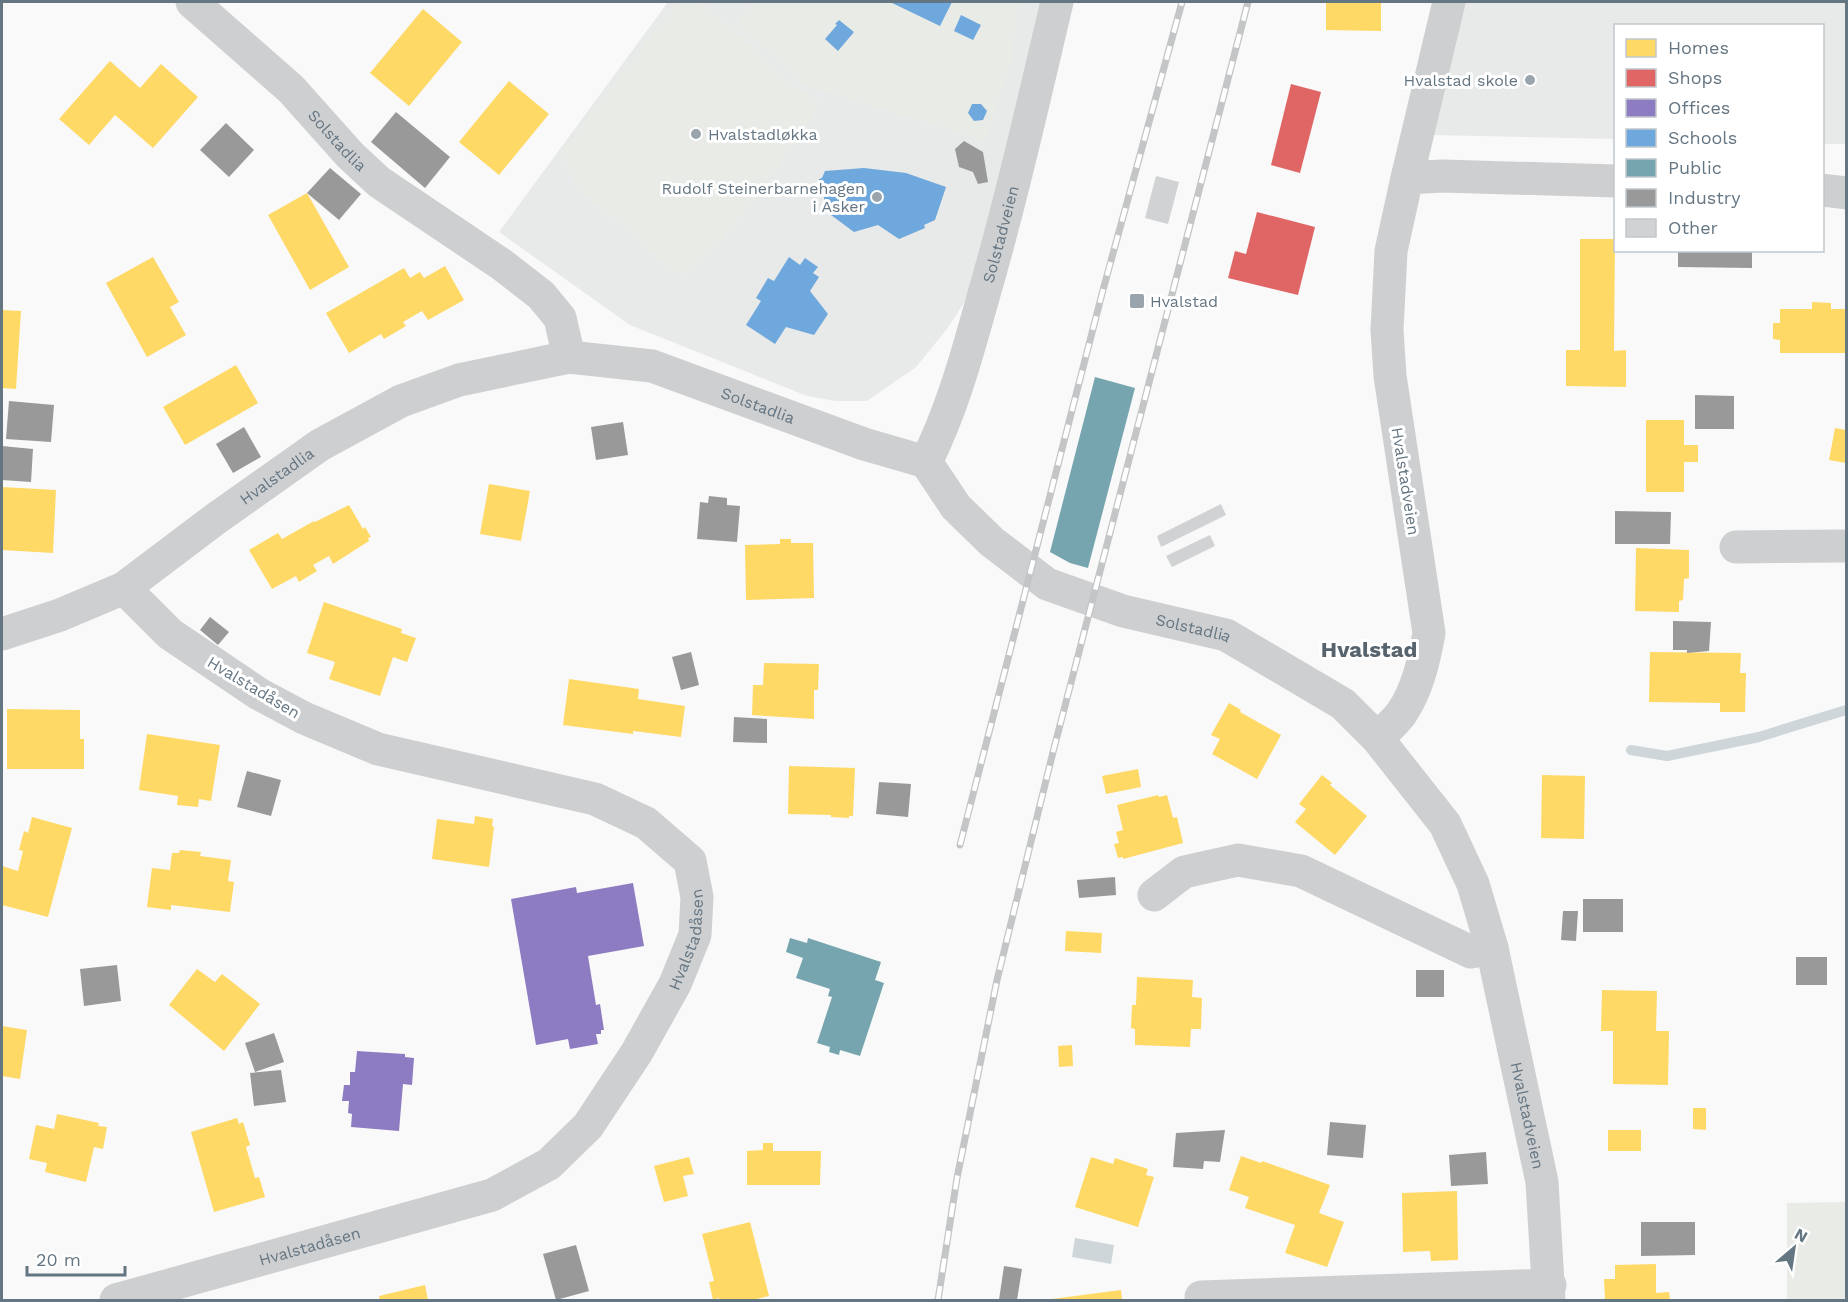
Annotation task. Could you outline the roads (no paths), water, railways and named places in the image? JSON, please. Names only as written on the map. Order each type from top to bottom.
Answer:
[{"type":"street","name":"Solstadlia","points":[[192,2],[291,89],[350,155],[379,182],[501,264],[541,295],[560,318],[570,357],[652,366],[864,444],[926,462],[956,507],[992,542],[1047,584],[1123,611],[1226,635],[1343,704],[1377,738]]},
{"type":"street","name":"Solstadveien","points":[[926,462],[942,429],[957,388],[1006,218],[1057,2]]},
{"type":"street","name":"Hvalstadveien","points":[[1201,1297],[1550,1293],[1542,1182],[1492,948],[1473,884],[1445,824],[1377,738],[1399,716],[1408,703],[1424,661],[1429,633],[1390,376],[1388,330],[1391,251],[1449,2]]},
{"type":"street","points":[[1407,178],[1442,176],[1614,181]]},
{"type":"street","points":[[1824,190],[1846,193]]},
{"type":"street","name":"Hvalstadlia","points":[[2,634],[60,615],[124,588],[214,520],[320,445],[401,401],[459,380],[570,357]]},
{"type":"street","points":[[1736,547],[1846,546]]},
{"type":"street","name":"Hvalstadåsen","points":[[116,1300],[492,1196],[549,1164],[588,1125],[637,1052],[675,984],[695,935],[697,897],[690,861],[646,823],[595,799],[378,749],[304,718],[259,694],[170,634],[124,588]]},
{"type":"street","points":[[1154,895],[1184,872],[1238,860],[1301,871],[1471,952],[1492,948]]},
{"type":"waterway","points":[[1631,750],[1667,756],[1759,737],[1846,710]]},
{"type":"railway","points":[[960,845],[1103,290],[1182,2]]},
{"type":"railway","points":[[938,1300],[957,1178],[997,980],[1053,752],[1248,2]]},
{"type":"place","name":"Hvalstad skole","points":[[1530,80]]},
{"type":"place","name":"Hvalstadløkka","points":[[696,134]]},
{"type":"place","name":"Rudolf Steinerbarnehagen i Asker","points":[[877,197]]},
{"type":"place","name":"Hvalstad","points":[[1137,301]]},
{"type":"district","name":"Hvalstad","points":[[1369,649]]}]
